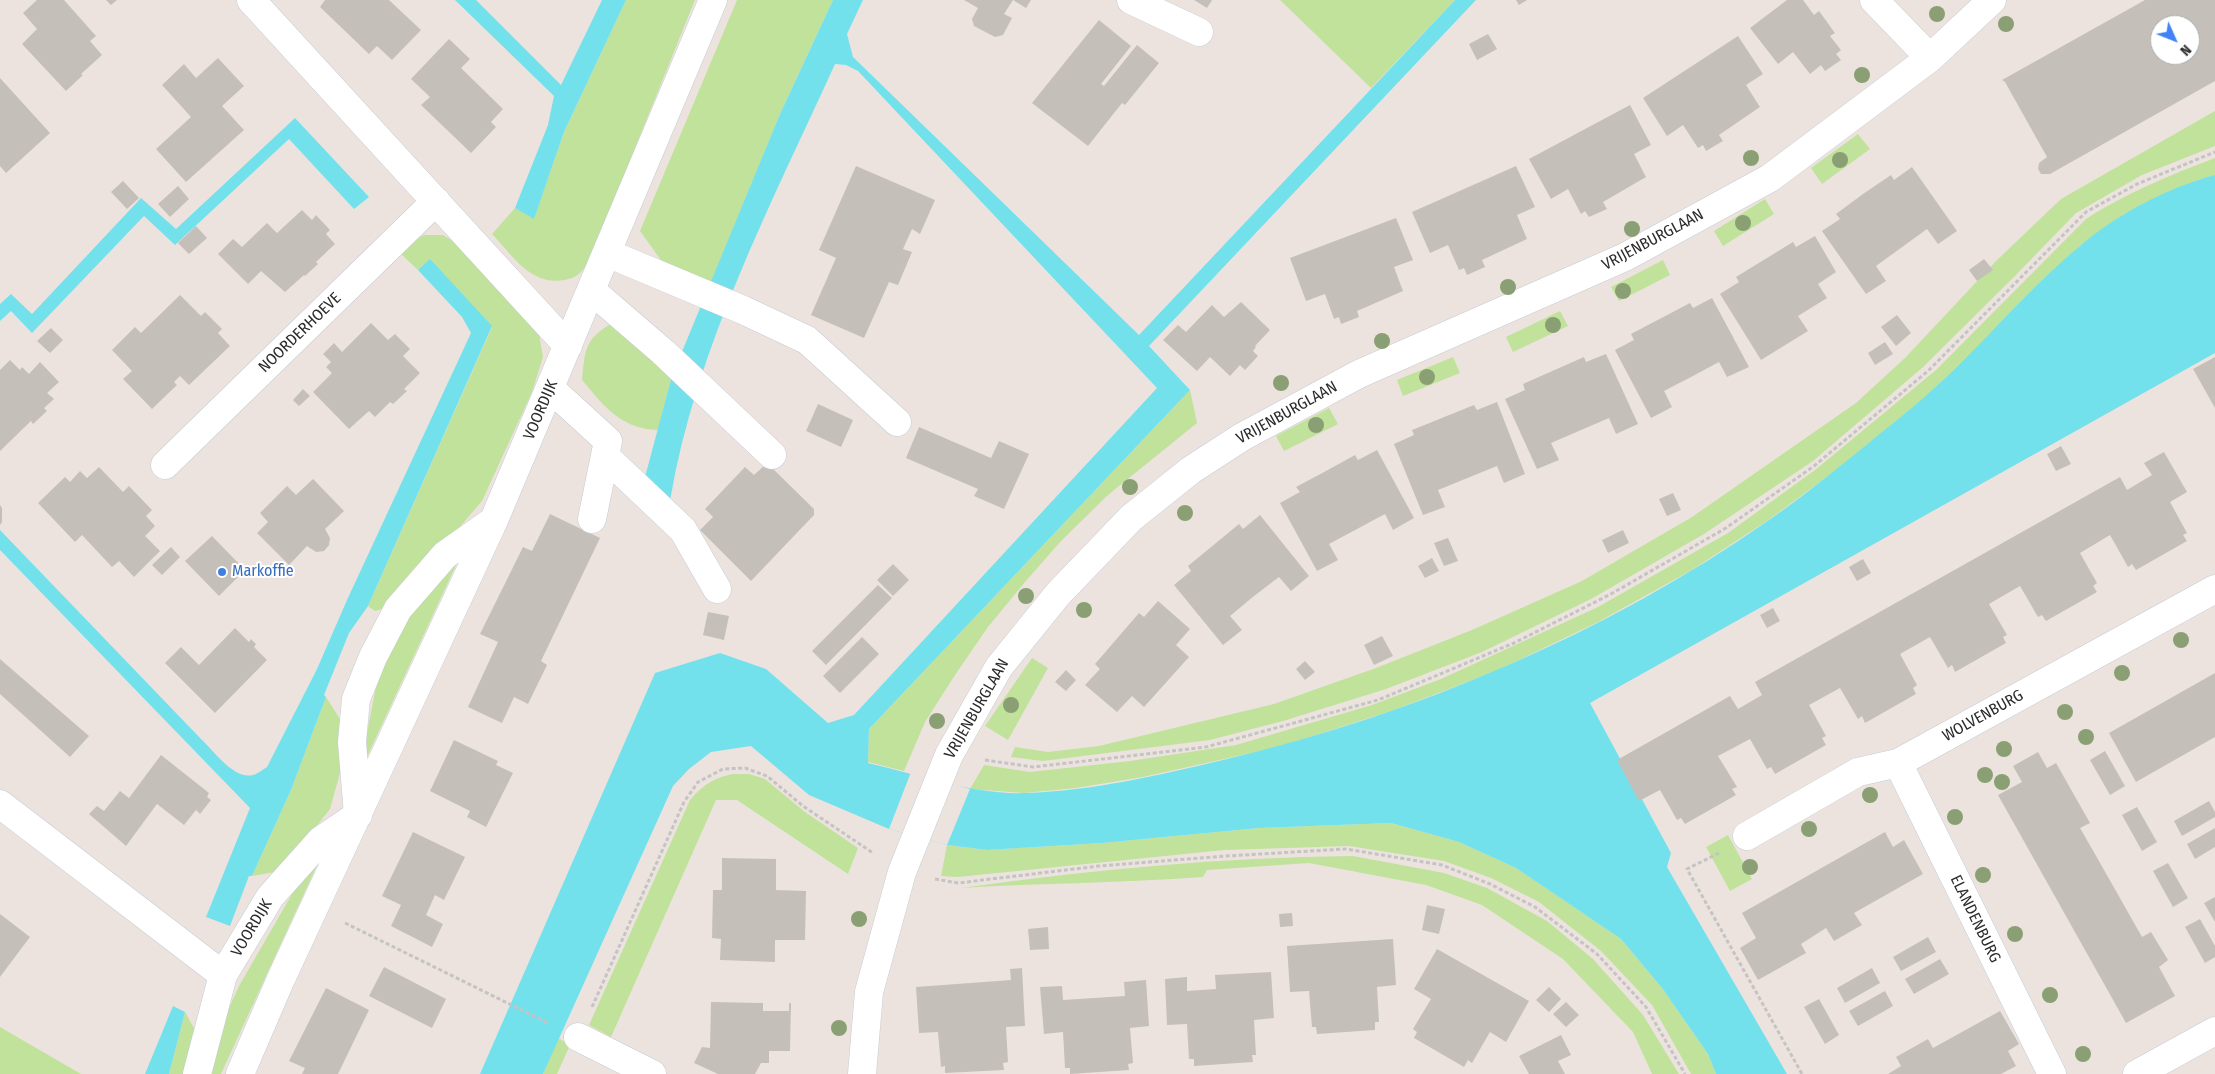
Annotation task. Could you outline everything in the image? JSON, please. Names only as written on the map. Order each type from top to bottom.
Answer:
[{"type":"street","points":[[251,0],[568,346]]},
{"type":"street","name":"VOORDIJK","points":[[240,1074],[494,520],[713,0]]},
{"type":"street","points":[[1132,0],[1199,32]]},
{"type":"street","points":[[1874,0],[1930,58]]},
{"type":"street","name":"VRIJENBURGLAAN","points":[[862,1074],[869,992],[902,872],[949,755],[999,667],[1058,594],[1131,518],[1191,470],[1242,436],[1359,374],[1625,257],[1770,178],[1930,58],[1992,0]]},
{"type":"street","name":"NOORDERHOEVE","points":[[164,465],[436,201]]},
{"type":"street","points":[[607,253],[743,310],[807,340],[896,422]]},
{"type":"street","points":[[591,290],[663,352],[772,455]]},
{"type":"street","points":[[550,388],[608,441],[592,518]]},
{"type":"street","points":[[605,456],[683,530],[717,589]]},
{"type":"street","points":[[358,815],[352,742],[356,699],[373,657],[398,608],[445,555],[494,520]]},
{"type":"street","name":"WOLVENBURG","points":[[1747,836],[1858,772],[1898,763],[2215,589]]},
{"type":"street","name":"ELANDENBURG","points":[[1898,763],[2052,1074]]},
{"type":"street","points":[[0,804],[223,975]]},
{"type":"street","name":"VOORDIJK","points":[[197,1074],[223,975],[270,897],[321,840],[358,815]]},
{"type":"street","points":[[2138,1074],[2215,1031]]},
{"type":"street","points":[[578,1037],[652,1074]]},
{"type":"path","points":[[949,755],[1033,767],[1206,747],[1378,700],[1514,643],[1611,594],[1726,528],[1814,466],[1928,371],[2086,212],[2137,184],[2215,152]]},
{"type":"path","points":[[315,909],[578,1037],[684,802],[698,782],[723,769],[745,768],[767,776],[803,806],[902,872],[958,883],[1023,874],[1119,865],[1346,849],[1442,865],[1490,884],[1535,907],[1597,954],[1646,1008],[1685,1074]]},
{"type":"path","points":[[1712,857],[1686,869],[1802,1074]]},
{"type":"green space","points":[[626,0],[695,0],[590,259],[583,270],[577,275],[564,280],[552,281],[532,274],[524,268],[492,234],[515,208],[534,218],[564,132]]},
{"type":"green space","points":[[737,0],[833,0],[780,114],[709,288],[663,263],[640,231]]},
{"type":"green space","points":[[1280,0],[1455,0],[1371,88]]},
{"type":"green space","points":[[2215,111],[2215,146],[2142,175],[2076,213],[1922,368],[1813,461],[1704,534],[1591,599],[1482,652],[1386,689],[1283,721],[1210,740],[1043,761],[1011,757],[1015,747],[1048,752],[1099,746],[1274,704],[1376,668],[1472,630],[1582,581],[1692,517],[1856,403],[1906,357],[1996,261],[2061,199]]},
{"type":"green space","points":[[1858,134],[1870,149],[1822,184],[1811,168]]},
{"type":"green space","points":[[2215,158],[2215,175],[2168,192],[2123,215],[2081,245],[1929,394],[1839,468],[1767,521],[1690,571],[1598,622],[1496,671],[1391,711],[1278,747],[1143,777],[1076,788],[1024,793],[970,789],[984,765],[1030,772],[1130,761],[1236,745],[1372,705],[1441,679],[1598,607],[1728,533],[1815,470],[1936,370],[2086,219],[2149,185]]},
{"type":"green space","points":[[1765,199],[1774,214],[1723,246],[1714,231]]},
{"type":"green space","points":[[424,235],[443,235],[453,241],[539,334],[543,357],[532,392],[482,501],[416,578],[385,608],[375,611],[368,606],[492,327],[430,260],[418,270],[400,253],[410,243]]},
{"type":"green space","points":[[1663,260],[1670,275],[1619,301],[1611,287]]},
{"type":"green space","points":[[1560,311],[1568,326],[1513,352],[1506,337]]},
{"type":"green space","points":[[609,325],[627,331],[672,376],[658,430],[645,429],[623,421],[598,399],[582,380],[587,348],[595,336]]},
{"type":"green space","points":[[1453,357],[1460,373],[1403,396],[1397,380]]},
{"type":"green space","points":[[1190,390],[1197,423],[1108,495],[1061,541],[1025,582],[988,627],[957,672],[925,722],[904,771],[868,762],[869,729]]},
{"type":"green space","points":[[1329,408],[1338,424],[1284,451],[1276,436]]},
{"type":"green space","points":[[457,563],[359,774],[376,687],[391,643],[422,595]]},
{"type":"green space","points":[[1032,658],[1048,668],[1008,740],[985,726]]},
{"type":"green space","points":[[326,697],[343,724],[343,762],[330,809],[281,871],[252,876],[291,790]]},
{"type":"green space","points":[[733,774],[749,774],[765,779],[805,812],[858,848],[848,874],[737,800],[716,800],[611,1037],[589,1025],[690,800],[709,783]]},
{"type":"green space","points":[[1391,823],[1459,842],[1516,868],[1621,939],[1662,988],[1708,1054],[1716,1074],[1691,1074],[1652,1005],[1601,951],[1539,902],[1491,878],[1444,861],[1349,846],[1224,850],[958,877],[941,876],[947,845],[987,850],[1102,843],[1259,828]]},
{"type":"green space","points":[[1728,835],[1752,879],[1730,891],[1706,847]]},
{"type":"green space","points":[[324,850],[221,1074],[208,1074],[229,1008],[239,986],[299,882]]},
{"type":"green space","points":[[1353,856],[1444,873],[1487,888],[1547,921],[1593,959],[1643,1015],[1679,1074],[1652,1074],[1633,1032],[1563,959],[1482,905],[1426,885],[1309,863],[1207,870],[1203,877],[961,888],[1059,876],[1206,862]]},
{"type":"green space","points":[[185,1012],[195,1030],[188,1074],[169,1074]]},
{"type":"green space","points":[[0,1027],[81,1074],[0,1074]]},
{"type":"green space","points":[[558,1038],[570,1045],[557,1074],[543,1074]]},
{"type":"water","points":[[455,0],[476,0],[561,85],[602,0],[626,0],[564,132],[534,219],[515,208],[548,125],[554,96]]},
{"type":"water","points":[[833,0],[863,0],[847,34],[853,57],[1139,335],[1455,0],[1476,0],[1149,346],[1190,390],[869,729],[868,763],[966,788],[986,791],[1006,793],[1051,792],[1100,786],[1199,766],[1295,741],[1367,719],[1438,694],[1507,666],[1576,634],[1642,599],[1707,561],[1806,493],[1936,387],[2037,285],[2094,234],[2143,203],[2197,180],[2215,175],[2215,353],[1590,703],[1671,853],[1667,867],[1787,1074],[1716,1074],[1708,1054],[1662,988],[1621,939],[1516,868],[1459,842],[1391,823],[1259,828],[1102,843],[987,850],[947,845],[889,829],[809,795],[751,746],[711,752],[689,769],[673,786],[543,1074],[480,1074],[655,673],[720,653],[766,669],[828,723],[854,715],[1157,388],[858,71],[846,65],[835,64],[738,278],[717,332],[682,444],[670,501],[645,477],[672,376],[780,114]]},
{"type":"water","points":[[295,118],[369,197],[354,209],[289,139],[175,245],[144,216],[32,333],[11,311],[0,321],[0,304],[11,294],[32,314],[141,198],[176,229]]},
{"type":"water","points":[[430,259],[492,326],[368,606],[349,633],[324,695],[326,697],[291,790],[252,876],[249,876],[230,926],[206,917],[250,808],[0,550],[0,530],[225,764],[246,775],[259,773],[267,767],[317,669],[471,333],[462,317],[418,270]]},
{"type":"water","points":[[173,1006],[185,1012],[169,1074],[145,1074]]},
{"type":"pier","points":[[911,772],[970,789],[947,845],[889,829]]},
{"type":"building","points":[[37,0],[64,0],[96,36],[90,41],[102,55],[66,91],[22,44],[37,29],[23,13]]},
{"type":"building","points":[[106,0],[117,0],[111,5]]},
{"type":"building","points":[[325,0],[389,0],[421,30],[392,60],[377,46],[369,54],[320,7]]},
{"type":"building","points":[[964,0],[1013,0],[1004,14],[1012,18],[1003,35],[995,37],[974,26],[972,19],[978,8]]},
{"type":"building","points":[[1013,0],[1031,0],[1026,8]]},
{"type":"building","points":[[1194,0],[1212,0],[1207,8]]},
{"type":"building","points":[[1516,0],[1527,0],[1519,5]]},
{"type":"building","points":[[1787,0],[1803,0],[1814,15],[1819,11],[1835,33],[1830,36],[1841,50],[1836,54],[1841,60],[1825,71],[1821,65],[1810,74],[1793,52],[1778,64],[1750,28]]},
{"type":"building","points":[[2145,0],[2215,0],[2215,81],[2050,174],[2041,174],[2038,169],[2039,163],[2047,157],[2005,82],[2002,80]]},
{"type":"building","points":[[1099,20],[1131,46],[1101,84],[1104,86],[1137,45],[1159,63],[1125,105],[1122,103],[1088,146],[1032,103]]},
{"type":"building","points":[[1488,34],[1497,49],[1477,60],[1469,44]]},
{"type":"building","points":[[1738,36],[1763,74],[1746,85],[1760,107],[1719,135],[1723,141],[1706,151],[1703,145],[1698,148],[1683,125],[1667,136],[1643,98]]},
{"type":"building","points":[[449,39],[470,59],[461,68],[503,109],[491,122],[496,127],[471,153],[421,105],[430,97],[411,79]]},
{"type":"building","points":[[218,58],[244,86],[222,106],[244,130],[186,182],[156,149],[191,117],[162,85],[184,64],[196,78]]},
{"type":"building","points":[[0,78],[50,133],[6,173],[0,166]]},
{"type":"building","points":[[1630,105],[1651,145],[1634,154],[1646,177],[1603,202],[1607,209],[1589,217],[1585,211],[1581,214],[1568,189],[1551,199],[1529,159]]},
{"type":"building","points":[[856,166],[935,200],[920,234],[912,229],[903,249],[912,252],[898,285],[889,282],[864,338],[811,315],[836,258],[819,250]]},
{"type":"building","points":[[1516,166],[1535,207],[1517,215],[1527,239],[1482,260],[1485,267],[1467,275],[1464,268],[1459,270],[1448,245],[1430,253],[1412,212]]},
{"type":"building","points":[[1912,167],[1957,231],[1938,244],[1927,229],[1876,266],[1886,281],[1866,294],[1822,231],[1840,219],[1836,214],[1863,194],[1891,175],[1894,180]]},
{"type":"building","points":[[123,181],[139,198],[127,209],[111,192]]},
{"type":"building","points":[[178,186],[189,199],[170,217],[158,204]]},
{"type":"building","points":[[302,210],[312,220],[316,215],[330,230],[326,234],[335,244],[316,262],[318,264],[285,292],[261,271],[248,284],[218,254],[233,239],[242,247],[267,223],[277,233]]},
{"type":"building","points":[[1396,218],[1413,260],[1394,267],[1403,291],[1357,311],[1359,317],[1341,324],[1339,317],[1334,319],[1325,294],[1306,301],[1290,258]]},
{"type":"building","points":[[196,226],[207,238],[189,254],[178,243]]},
{"type":"building","points":[[1815,236],[1836,272],[1818,284],[1827,298],[1798,316],[1808,331],[1761,360],[1720,294],[1739,282],[1736,277],[1793,242],[1796,247]]},
{"type":"building","points":[[1984,259],[1993,270],[1977,281],[1969,270]]},
{"type":"building","points":[[180,295],[201,316],[205,312],[222,329],[218,333],[230,346],[189,385],[180,376],[174,382],[177,385],[152,409],[123,379],[132,371],[112,350],[135,327],[141,333]]},
{"type":"building","points":[[1712,298],[1749,367],[1727,377],[1719,362],[1664,391],[1672,407],[1651,418],[1615,350],[1634,340],[1631,334],[1690,303],[1693,308]]},
{"type":"building","points":[[1241,302],[1270,330],[1255,346],[1253,351],[1258,356],[1245,370],[1240,365],[1230,376],[1210,357],[1197,371],[1163,340],[1178,325],[1186,332],[1212,305],[1224,317]]},
{"type":"building","points":[[1897,315],[1911,333],[1896,346],[1881,327]]},
{"type":"building","points":[[371,323],[388,340],[395,334],[410,349],[403,356],[420,373],[404,389],[407,391],[393,404],[390,402],[375,417],[369,411],[349,429],[313,392],[332,373],[326,367],[331,362],[323,354],[334,343],[342,352]]},
{"type":"building","points":[[51,328],[63,340],[50,353],[37,341]]},
{"type":"building","points":[[1885,342],[1893,354],[1875,365],[1868,353]]},
{"type":"building","points":[[1606,354],[1638,424],[1616,434],[1609,418],[1551,443],[1559,460],[1537,469],[1505,399],[1525,390],[1523,384],[1584,357],[1586,362]]},
{"type":"building","points":[[2215,357],[2215,408],[2193,369]]},
{"type":"building","points":[[10,360],[20,370],[22,367],[29,374],[40,362],[59,382],[47,393],[54,399],[44,408],[47,411],[33,424],[31,421],[0,451],[0,370]]},
{"type":"building","points":[[303,389],[310,396],[299,406],[293,400]]},
{"type":"building","points":[[1497,402],[1525,474],[1504,483],[1497,466],[1438,490],[1445,507],[1423,515],[1394,444],[1414,435],[1412,430],[1474,405],[1477,410]]},
{"type":"building","points":[[818,404],[853,420],[841,447],[806,431]]},
{"type":"building","points":[[919,427],[991,458],[999,441],[1029,454],[1004,509],[974,496],[978,489],[906,458]]},
{"type":"building","points":[[2061,446],[2071,464],[2056,471],[2047,454]]},
{"type":"building","points":[[1377,450],[1414,518],[1393,530],[1385,514],[1329,544],[1338,560],[1317,571],[1280,503],[1300,492],[1296,487],[1355,455],[1358,460]]},
{"type":"building","points":[[2164,452],[2187,492],[2170,502],[2187,533],[2183,535],[2187,541],[2136,570],[2132,564],[2128,567],[2110,535],[2080,553],[2097,583],[2093,586],[2097,592],[2046,621],[2042,615],[2038,617],[2020,586],[1989,604],[2007,635],[2003,637],[2006,643],[1955,672],[1952,665],[1948,668],[1930,637],[1900,654],[1917,685],[1913,688],[1916,694],[1865,723],[1862,716],[1858,719],[1840,688],[1809,705],[1826,736],[1822,738],[1826,745],[1775,774],[1771,767],[1767,769],[1750,739],[1718,756],[1737,787],[1732,789],[1736,795],[1685,824],[1681,818],[1677,820],[1660,790],[1639,801],[1617,760],[1730,696],[1738,709],[1762,695],[1755,682],[2120,477],[2127,490],[2152,475],[2144,463]]},
{"type":"building","points":[[767,463],[814,509],[814,515],[751,581],[700,530],[713,517],[705,509],[745,467],[754,475]]},
{"type":"building","points":[[99,467],[123,492],[129,486],[152,510],[146,516],[155,526],[145,536],[160,551],[134,577],[119,561],[112,567],[82,535],[75,542],[38,503],[65,477],[70,482],[80,471],[87,478]]},
{"type":"building","points":[[313,479],[344,511],[325,529],[330,538],[329,545],[324,551],[316,552],[307,546],[289,565],[257,533],[268,522],[260,513],[287,486],[296,495]]},
{"type":"building","points":[[1673,493],[1681,510],[1667,516],[1659,499]]},
{"type":"building","points":[[0,505],[2,508],[2,522],[0,525]]},
{"type":"building","points":[[550,514],[600,538],[541,661],[547,665],[528,704],[514,697],[502,723],[468,707],[498,642],[480,634],[523,547],[532,551]]},
{"type":"building","points":[[1260,515],[1309,576],[1291,591],[1279,577],[1254,596],[1230,616],[1242,630],[1223,645],[1174,585],[1191,571],[1188,566],[1239,524],[1243,529]]},
{"type":"building","points":[[1623,530],[1629,543],[1608,553],[1602,540]]},
{"type":"building","points":[[212,536],[245,570],[219,596],[185,561]]},
{"type":"building","points":[[1448,538],[1458,561],[1444,566],[1434,543]]},
{"type":"building","points":[[171,547],[180,557],[162,575],[152,565]]},
{"type":"building","points":[[1432,558],[1439,571],[1425,578],[1418,566]]},
{"type":"building","points":[[1863,559],[1871,573],[1857,581],[1849,567]]},
{"type":"building","points":[[893,564],[909,580],[893,596],[877,580]]},
{"type":"building","points":[[878,585],[892,598],[826,665],[812,651]]},
{"type":"building","points":[[1158,601],[1190,629],[1176,645],[1189,657],[1144,707],[1132,696],[1117,712],[1085,685],[1100,669],[1095,664],[1139,613],[1144,617]]},
{"type":"building","points":[[1773,608],[1780,621],[1767,628],[1760,615]]},
{"type":"building","points":[[708,612],[729,616],[724,640],[703,635]]},
{"type":"building","points":[[235,628],[249,642],[251,639],[256,644],[254,647],[267,660],[215,713],[165,663],[181,647],[199,665]]},
{"type":"building","points":[[1382,636],[1393,656],[1374,665],[1364,645]]},
{"type":"building","points":[[862,637],[879,654],[840,693],[823,676]]},
{"type":"building","points":[[0,659],[89,736],[70,757],[0,694]]},
{"type":"building","points":[[1305,661],[1315,672],[1305,680],[1296,669]]},
{"type":"building","points":[[1066,670],[1076,680],[1066,691],[1055,682]]},
{"type":"building","points":[[2215,673],[2215,737],[2136,782],[2109,733]]},
{"type":"building","points":[[454,740],[498,761],[496,765],[513,773],[486,827],[467,817],[470,811],[430,791]]},
{"type":"building","points":[[2105,751],[2125,786],[2110,795],[2090,760]]},
{"type":"building","points":[[2038,752],[2047,768],[2056,763],[2090,823],[2080,828],[2142,937],[2151,932],[2168,960],[2159,967],[2175,996],[2126,1023],[1998,795],[2022,782],[2013,766]]},
{"type":"building","points":[[161,755],[209,793],[207,797],[211,800],[200,814],[196,810],[184,825],[157,804],[126,846],[89,814],[97,806],[104,811],[120,791],[129,798]]},
{"type":"building","points":[[2209,801],[2215,812],[2215,817],[2182,836],[2174,821]]},
{"type":"building","points":[[2137,807],[2157,842],[2142,851],[2122,815]]},
{"type":"building","points":[[2215,828],[2215,847],[2195,859],[2187,844]]},
{"type":"building","points":[[413,832],[465,857],[444,900],[435,895],[426,915],[443,924],[432,947],[391,926],[401,905],[382,896]]},
{"type":"building","points":[[1885,832],[1893,847],[1904,840],[1923,874],[1854,913],[1862,925],[1834,941],[1826,928],[1801,944],[1806,953],[1758,980],[1740,948],[1756,938],[1742,913]]},
{"type":"building","points":[[722,858],[776,859],[776,890],[806,891],[805,940],[775,940],[775,962],[720,960],[721,939],[712,938],[713,890],[722,890]]},
{"type":"building","points":[[2168,863],[2188,898],[2173,907],[2153,871]]},
{"type":"building","points":[[2215,897],[2215,922],[2204,903]]},
{"type":"building","points":[[1427,905],[1445,909],[1439,934],[1422,930]]},
{"type":"building","points":[[1292,913],[1293,926],[1280,927],[1279,914]]},
{"type":"building","points":[[0,914],[30,937],[0,977]]},
{"type":"building","points":[[2200,919],[2215,946],[2215,957],[2205,963],[2185,927]]},
{"type":"building","points":[[1048,927],[1049,949],[1030,950],[1028,929]]},
{"type":"building","points":[[1928,937],[1936,952],[1901,971],[1893,957]]},
{"type":"building","points":[[1393,939],[1396,985],[1377,987],[1379,1022],[1375,1022],[1375,1030],[1317,1034],[1316,1027],[1312,1027],[1309,991],[1290,992],[1287,946]]},
{"type":"building","points":[[1437,949],[1529,1001],[1506,1042],[1490,1032],[1472,1063],[1468,1060],[1464,1067],[1414,1038],[1417,1032],[1413,1029],[1431,999],[1414,989]]},
{"type":"building","points":[[1940,959],[1949,974],[1914,994],[1905,979]]},
{"type":"building","points":[[384,967],[446,999],[432,1028],[369,996]]},
{"type":"building","points":[[1022,968],[1025,1026],[1006,1027],[1008,1062],[1003,1063],[1004,1070],[945,1073],[945,1066],[941,1067],[938,1032],[919,1033],[916,987],[1011,980],[1010,969]]},
{"type":"building","points":[[1872,968],[1880,983],[1845,1003],[1837,988]]},
{"type":"building","points":[[1271,972],[1274,1018],[1254,1020],[1256,1055],[1252,1055],[1253,1062],[1194,1066],[1194,1059],[1189,1059],[1187,1024],[1167,1025],[1165,979],[1187,977],[1187,991],[1216,989],[1215,975]]},
{"type":"building","points":[[1146,980],[1149,1026],[1130,1028],[1133,1063],[1128,1064],[1129,1070],[1070,1074],[1070,1068],[1065,1068],[1063,1032],[1044,1034],[1040,987],[1062,986],[1063,1000],[1125,996],[1124,982]]},
{"type":"building","points":[[1549,987],[1561,999],[1549,1012],[1536,1000]]},
{"type":"building","points":[[326,988],[369,1010],[338,1074],[302,1074],[305,1068],[289,1061]]},
{"type":"building","points":[[1885,991],[1893,1006],[1858,1026],[1849,1011]]},
{"type":"building","points":[[1819,999],[1839,1035],[1825,1044],[1804,1007]]},
{"type":"building","points":[[711,1002],[763,1003],[763,1011],[789,1011],[789,1003],[791,1003],[790,1051],[769,1051],[769,1063],[761,1063],[755,1074],[718,1074],[694,1063],[702,1047],[710,1048]]},
{"type":"building","points":[[1566,1002],[1579,1015],[1566,1027],[1553,1014]]},
{"type":"building","points":[[2000,1011],[2019,1044],[2008,1051],[2016,1066],[2001,1074],[1888,1074],[1901,1066],[1896,1057],[1928,1039],[1933,1048]]},
{"type":"building","points":[[1561,1035],[1571,1055],[1558,1061],[1565,1074],[1529,1074],[1519,1056]]},
{"type":"place","name":"Markoffie","points":[[222,572]]}]
